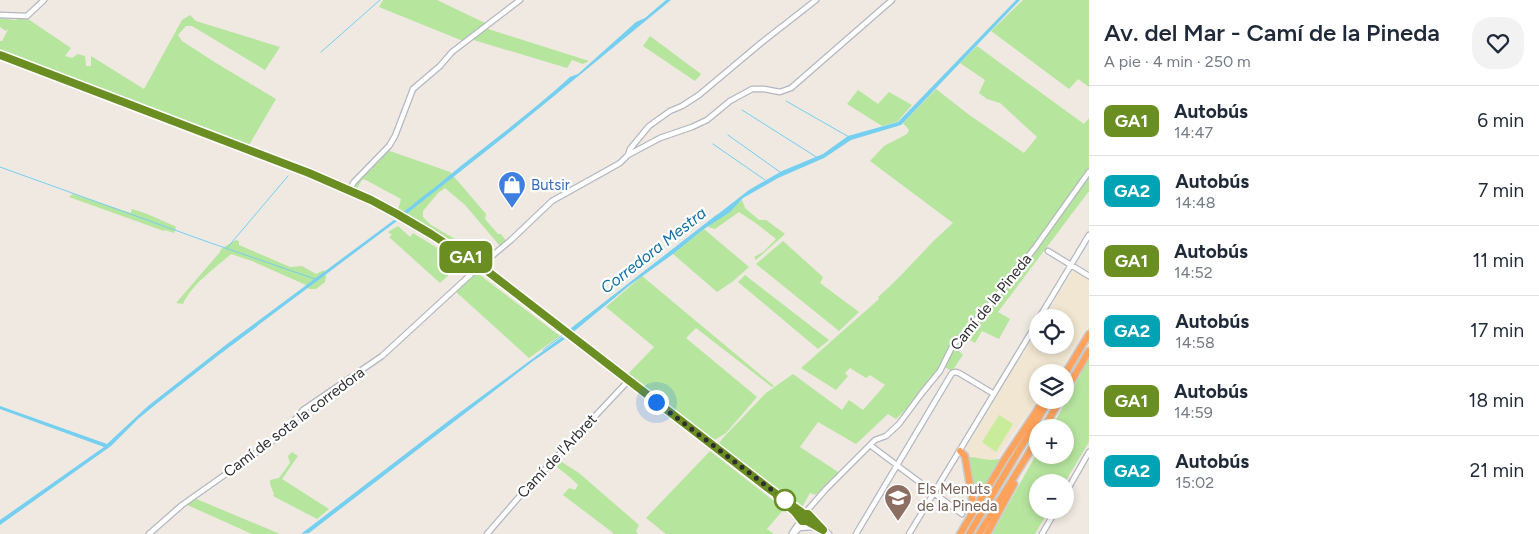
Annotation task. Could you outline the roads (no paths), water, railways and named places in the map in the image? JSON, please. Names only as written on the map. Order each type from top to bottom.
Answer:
[{"type":"highway","points":[[1070,364],[1089,334]]},
{"type":"highway","points":[[1074,377],[1089,352]]},
{"type":"highway","points":[[960,534],[1038,409]]},
{"type":"highway","points":[[969,534],[1044,409]]},
{"type":"highway","points":[[999,457],[1004,454],[1023,431]]},
{"type":"highway","points":[[960,451],[965,456],[974,510]]},
{"type":"highway","points":[[979,534],[1029,453]]},
{"type":"highway","points":[[987,534],[1029,455]]},
{"type":"highway","points":[[956,534],[970,519]]},
{"type":"street","points":[[0,14],[27,16],[44,0]]},
{"type":"street","points":[[349,190],[354,182],[390,146],[413,89],[440,66],[452,52],[520,0]]},
{"type":"street","points":[[628,155],[630,149],[649,126],[699,95],[816,0]]},
{"type":"street","points":[[628,155],[660,138],[707,120],[730,102],[752,89],[780,92],[791,88],[892,0]]},
{"type":"street","points":[[0,55],[288,165],[349,190],[405,218],[480,266],[805,518],[829,534]]},
{"type":"street","name":"Camí de sota la corredora","points":[[149,534],[182,505],[284,432],[304,410],[382,356],[552,201],[620,163],[628,155]]},
{"type":"street","name":"Camí de la Pineda","points":[[792,534],[826,489],[875,440],[886,436],[899,424],[942,367],[954,345],[988,307],[1034,249],[1089,172]]},
{"type":"street","points":[[1045,309],[1089,235]]},
{"type":"street","points":[[1048,251],[1089,276]]},
{"type":"street","points":[[909,534],[1029,336]]},
{"type":"street","points":[[856,534],[951,375],[955,372],[994,394]]},
{"type":"street","name":"Camí de l'Arbret","points":[[487,534],[628,380]]},
{"type":"street","points":[[870,445],[962,514]]},
{"type":"street","points":[[1074,479],[1088,455]]},
{"type":"street","name":"Camí de la Pineda","points":[[792,534],[799,528],[805,518]]},
{"type":"street","points":[[1042,534],[1051,519]]},
{"type":"street","points":[[799,528],[812,527],[823,530]]},
{"type":"water","points":[[666,0],[671,0],[504,137],[405,215],[402,213],[531,111],[570,77],[578,74],[636,22],[645,18]]},
{"type":"water","points":[[1016,0],[1020,0],[901,125],[851,140],[824,158],[778,178],[743,198],[730,212],[704,229],[630,285],[572,333],[569,330],[749,190],[782,171],[823,154],[848,136],[898,122]]},
{"type":"water","points":[[394,220],[397,221],[155,405],[111,446],[0,525],[0,520],[104,447],[0,409],[0,406],[107,444],[148,406],[227,344]]},
{"type":"water","points":[[562,337],[565,339],[533,361],[309,533],[301,534],[451,419]]},
{"type":"waterway","points":[[321,52],[380,0]]},
{"type":"waterway","points":[[786,101],[849,137]]},
{"type":"waterway","points":[[742,110],[818,158]]},
{"type":"waterway","points":[[728,135],[780,172]]},
{"type":"waterway","points":[[713,144],[765,180]]},
{"type":"waterway","points":[[0,167],[315,279]]},
{"type":"waterway","points":[[227,248],[288,176]]},
{"type":"waterway","points":[[414,204],[432,190]]},
{"type":"waterway","name":"Corredora Mestra","points":[[568,331],[717,215]]},
{"type":"waterway","points":[[222,352],[257,326]]},
{"type":"waterway","name":"Corredora Mestra","points":[[543,350],[565,333]]},
{"type":"place","name":"Butsir","points":[[512,209]]},
{"type":"place","name":"Els Menuts de la Pineda","points":[[898,522]]}]
